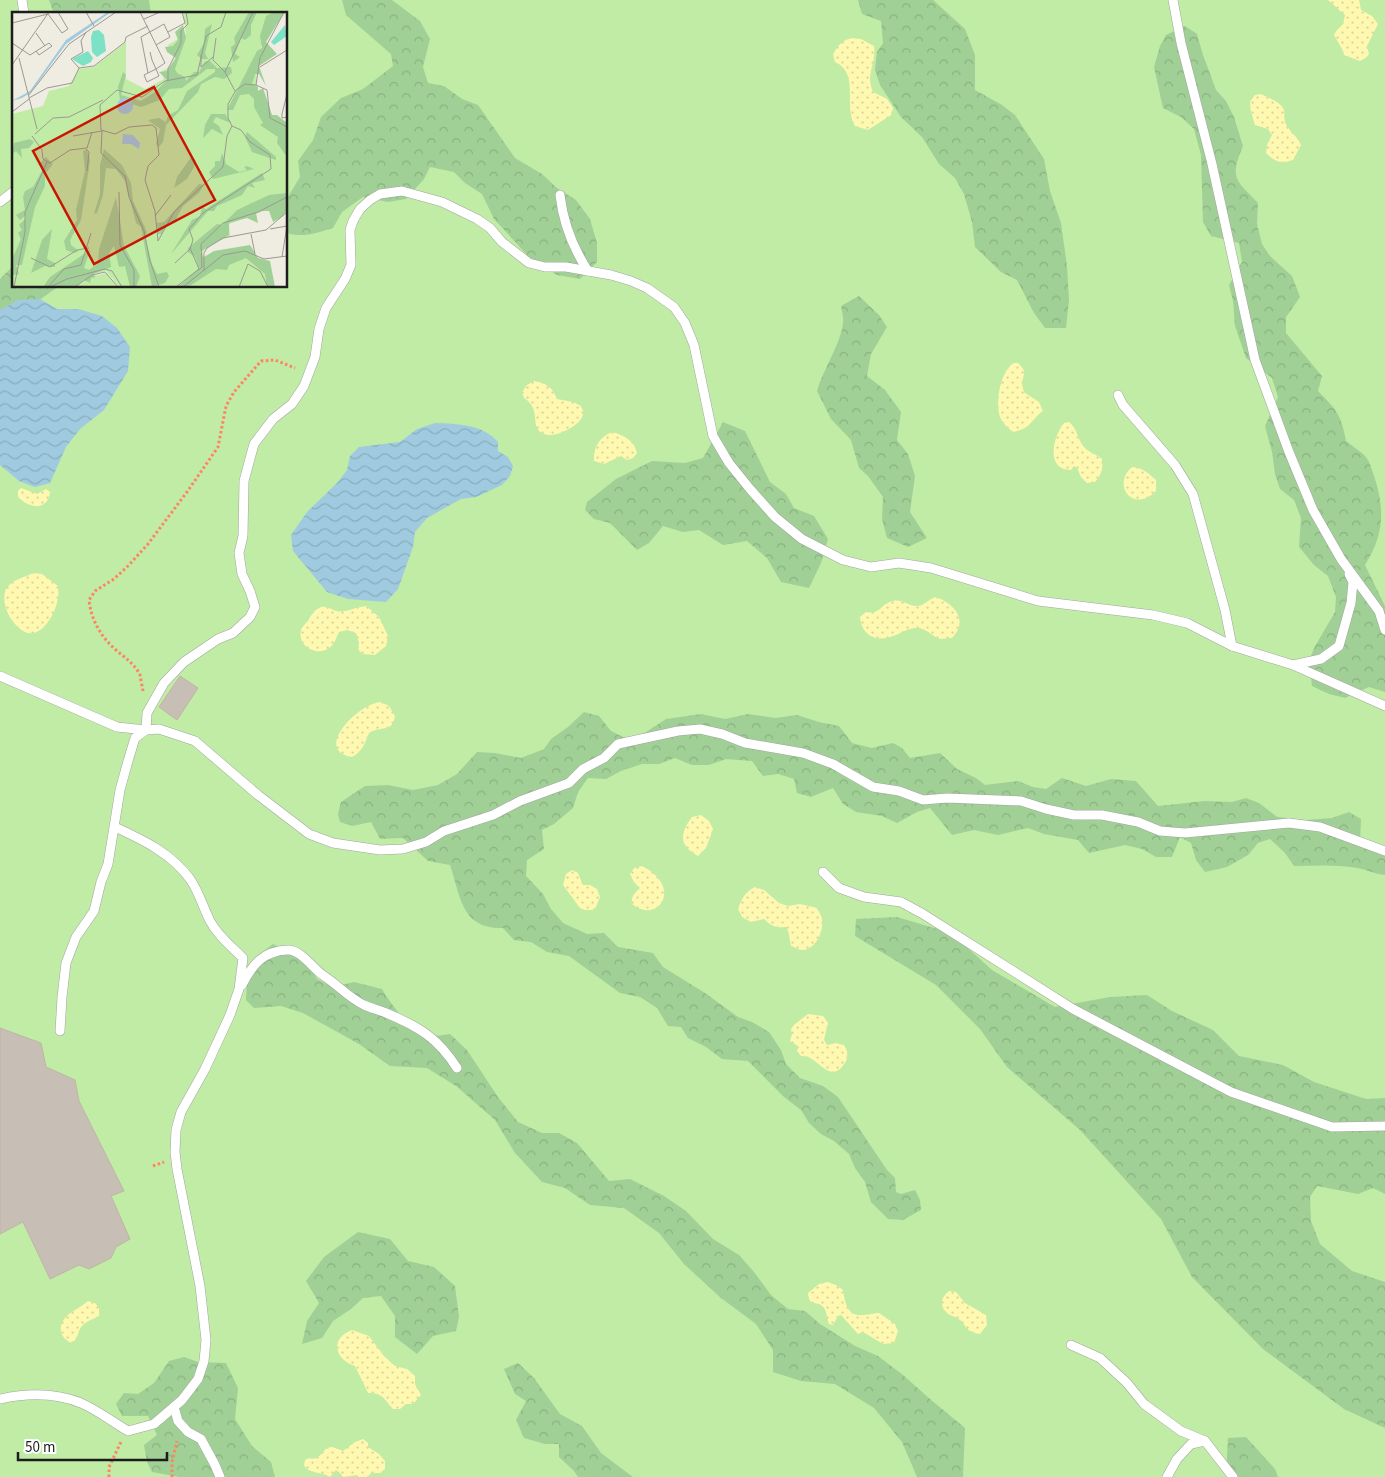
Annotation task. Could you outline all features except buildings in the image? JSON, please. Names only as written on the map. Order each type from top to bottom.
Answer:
[{"type":"lane","points":[[1173,0],[1181,43],[1212,164],[1255,360],[1313,510],[1353,582],[1351,603],[1339,646],[1321,659],[1293,665]]},
{"type":"lane","points":[[146,730],[147,713],[164,683],[184,662],[218,640],[234,633],[250,617],[254,607],[250,591],[242,574],[239,553],[243,536],[244,481],[254,444],[273,420],[292,404],[304,386],[315,356],[319,329],[326,308],[345,279],[350,265],[350,230],[360,209],[380,194],[402,191],[442,202],[477,218],[490,228],[502,242],[529,263],[545,267],[566,267],[611,275],[631,281],[653,292],[674,307],[685,323],[694,345],[713,436],[729,463],[775,517],[802,538],[843,560],[870,567],[899,563],[930,568],[1038,601],[1153,616],[1187,623],[1232,646],[1293,665],[1385,706]]},
{"type":"lane","points":[[0,202],[12,193]]},
{"type":"lane","points":[[560,195],[565,223],[579,256],[588,271]]},
{"type":"lane","points":[[1118,395],[1123,406],[1175,465],[1192,494],[1225,610],[1232,646]]},
{"type":"lane","points":[[1341,559],[1379,611],[1385,630]]},
{"type":"lane","points":[[0,676],[117,726],[146,730],[159,729],[195,741],[258,796],[309,834],[333,844],[380,850],[403,850],[426,842],[444,831],[493,815],[520,801],[569,783],[583,769],[604,758],[618,744],[678,731],[700,729],[722,734],[745,743],[803,753],[832,764],[873,787],[899,791],[923,800],[947,798],[1021,802],[1074,815],[1102,815],[1138,822],[1160,831],[1185,833],[1289,823],[1320,827],[1385,851]]},
{"type":"lane","points":[[60,1031],[66,963],[76,937],[94,911],[101,882],[108,864],[120,790],[128,760],[135,738],[146,730]]},
{"type":"lane","points":[[115,827],[164,852],[191,880],[210,921],[221,938],[243,958],[239,990]]},
{"type":"lane","points":[[823,872],[839,888],[864,897],[900,902],[923,914],[1073,1009],[1231,1092],[1332,1127],[1385,1126]]},
{"type":"lane","points":[[0,1399],[36,1393],[62,1397],[82,1403],[128,1431],[154,1424],[182,1400],[198,1379],[204,1361],[206,1340],[200,1286],[177,1169],[175,1152],[176,1130],[181,1112],[208,1062],[230,1015],[239,990],[246,976],[258,960],[269,954],[288,950],[295,951],[319,973],[358,1001],[416,1026],[447,1051],[457,1068]]},
{"type":"lane","points":[[1071,1345],[1100,1358],[1127,1383],[1144,1404],[1181,1431],[1205,1442],[1233,1477]]},
{"type":"lane","points":[[174,1407],[178,1421],[188,1432],[200,1439],[220,1477]]},
{"type":"lane","points":[[1167,1477],[1177,1459],[1191,1444],[1205,1442]]},
{"type":"path","points":[[147,713],[140,676],[131,662],[114,649],[100,632],[94,621],[89,600],[94,591],[114,579],[148,544],[187,492],[218,447],[226,406],[246,376],[261,361],[275,360],[308,375]]},
{"type":"path","points":[[172,1477],[172,1462],[183,1426]]},
{"type":"path","points":[[109,1477],[109,1467],[128,1431]]},
{"type":"green space","points":[[0,0],[1385,0],[1385,1477],[0,1477]]},
{"type":"green space","points":[[49,0],[149,0],[151,12],[53,12]]},
{"type":"green space","points":[[342,0],[392,0],[420,21],[430,39],[423,67],[428,83],[444,86],[462,99],[478,105],[515,158],[542,174],[557,188],[576,200],[590,219],[597,243],[597,262],[580,279],[557,275],[529,257],[494,219],[482,194],[465,183],[454,172],[430,167],[424,179],[406,199],[388,202],[363,197],[342,212],[333,228],[304,235],[288,233],[288,197],[300,177],[298,161],[313,140],[321,117],[341,98],[363,89],[393,66],[391,54],[346,15]]},
{"type":"green space","points":[[858,0],[933,0],[965,29],[975,55],[975,90],[1002,105],[1015,115],[1044,159],[1050,191],[1061,223],[1067,266],[1069,300],[1066,328],[1045,328],[1034,313],[1017,280],[1001,272],[975,247],[972,222],[964,194],[955,178],[939,164],[922,137],[901,117],[880,85],[875,70],[877,52],[883,43],[881,21],[862,14]]},
{"type":"green space","points":[[1185,26],[1197,34],[1216,90],[1226,101],[1234,117],[1243,146],[1236,166],[1237,178],[1244,189],[1258,203],[1257,224],[1262,244],[1270,256],[1292,276],[1300,297],[1286,317],[1286,333],[1322,376],[1318,391],[1337,413],[1346,441],[1363,454],[1371,466],[1380,498],[1381,520],[1376,542],[1365,565],[1385,606],[1385,692],[1369,687],[1345,698],[1329,694],[1312,686],[1309,661],[1314,648],[1335,612],[1336,597],[1328,576],[1314,565],[1299,547],[1301,518],[1294,500],[1280,489],[1275,474],[1272,452],[1265,426],[1278,397],[1272,378],[1246,358],[1235,326],[1233,301],[1229,285],[1242,262],[1239,243],[1211,236],[1203,222],[1201,155],[1194,129],[1181,117],[1163,108],[1154,67],[1160,46],[1166,35]]},
{"type":"green space","points":[[12,267],[12,288],[56,288],[31,306],[0,342],[0,279]]},
{"type":"green space","points":[[859,296],[879,315],[887,327],[871,354],[867,376],[885,390],[901,412],[897,440],[908,454],[915,476],[910,512],[927,538],[908,547],[887,538],[882,519],[883,497],[868,476],[859,468],[851,440],[831,419],[817,391],[842,331],[841,306]]},
{"type":"green space","points":[[723,422],[745,431],[770,482],[786,494],[794,508],[814,516],[828,539],[821,563],[809,588],[781,582],[767,558],[747,541],[723,545],[699,530],[683,532],[663,526],[649,543],[637,550],[610,523],[594,519],[585,510],[587,502],[616,479],[652,461],[685,463],[703,458]]},
{"type":"green space","points":[[584,712],[599,716],[611,731],[629,740],[666,719],[701,714],[725,719],[748,714],[775,718],[797,715],[839,726],[852,743],[872,748],[893,743],[902,748],[910,758],[940,753],[957,769],[976,778],[985,785],[1018,781],[1033,787],[1046,789],[1062,778],[1086,786],[1111,779],[1136,781],[1158,806],[1205,801],[1232,802],[1246,798],[1259,803],[1277,817],[1306,820],[1332,818],[1349,812],[1361,819],[1360,843],[1385,852],[1385,875],[1345,866],[1294,866],[1285,853],[1270,839],[1258,843],[1248,855],[1227,867],[1205,872],[1196,860],[1191,843],[1180,837],[1172,857],[1156,857],[1142,849],[1125,845],[1089,853],[1078,840],[1044,834],[1028,828],[998,835],[974,830],[952,835],[930,808],[917,812],[897,823],[882,816],[856,812],[843,804],[833,788],[811,797],[797,793],[794,779],[778,774],[763,776],[752,761],[726,759],[709,765],[692,765],[675,758],[659,764],[642,764],[621,771],[606,779],[588,778],[578,792],[573,808],[554,824],[542,830],[544,849],[527,860],[526,876],[543,894],[551,909],[563,923],[587,934],[604,933],[618,947],[653,953],[663,967],[705,993],[738,1017],[752,1022],[769,1032],[781,1050],[786,1064],[800,1078],[823,1086],[838,1097],[887,1170],[895,1178],[896,1192],[901,1194],[915,1190],[920,1200],[921,1210],[903,1220],[888,1219],[871,1202],[865,1182],[855,1168],[849,1154],[809,1123],[801,1110],[784,1097],[748,1061],[722,1059],[706,1047],[688,1038],[681,1027],[668,1026],[657,1008],[640,997],[620,993],[569,956],[547,952],[531,942],[514,940],[503,928],[489,927],[479,923],[465,909],[450,865],[428,861],[403,838],[380,839],[371,822],[352,826],[340,822],[338,814],[341,802],[365,786],[388,785],[413,790],[438,785],[457,774],[477,752],[521,758],[544,749],[551,739]]},
{"type":"green space","points":[[897,917],[951,933],[992,970],[1055,1007],[1110,997],[1147,995],[1172,1011],[1213,1030],[1239,1056],[1283,1065],[1314,1082],[1366,1099],[1385,1098],[1385,1194],[1373,1188],[1358,1194],[1317,1186],[1310,1197],[1311,1221],[1320,1244],[1352,1271],[1385,1282],[1385,1428],[1344,1409],[1263,1349],[1192,1277],[1161,1219],[1080,1130],[1007,1067],[980,1029],[936,985],[855,936],[856,919]]},
{"type":"green space","points":[[273,944],[309,962],[317,979],[332,987],[354,982],[382,989],[409,1024],[423,1034],[430,1036],[450,1034],[467,1050],[498,1097],[518,1122],[542,1133],[559,1133],[577,1143],[609,1181],[630,1179],[664,1196],[686,1211],[713,1239],[739,1255],[771,1295],[788,1309],[805,1311],[820,1324],[855,1346],[878,1356],[903,1375],[965,1428],[963,1477],[917,1477],[902,1442],[874,1408],[835,1384],[801,1381],[773,1372],[773,1350],[756,1324],[721,1298],[684,1264],[659,1233],[624,1208],[590,1205],[565,1188],[542,1182],[515,1153],[495,1120],[456,1086],[427,1068],[390,1066],[359,1044],[303,1013],[281,1006],[254,1008],[246,1000],[247,978],[257,956]]},
{"type":"green space","points":[[358,1232],[390,1239],[408,1261],[434,1267],[455,1286],[459,1317],[456,1331],[433,1336],[417,1354],[395,1337],[395,1316],[381,1296],[363,1298],[333,1321],[322,1338],[302,1344],[307,1321],[319,1303],[306,1281],[324,1257]]},
{"type":"green space","points":[[184,1357],[198,1362],[226,1363],[238,1388],[235,1419],[252,1446],[271,1462],[275,1477],[179,1477],[152,1472],[147,1462],[144,1445],[157,1435],[148,1416],[122,1416],[116,1404],[124,1393],[138,1394],[154,1383],[169,1361]]},
{"type":"green space","points":[[518,1363],[534,1378],[560,1414],[582,1426],[601,1453],[633,1477],[578,1477],[559,1457],[559,1444],[545,1444],[524,1438],[516,1420],[526,1401],[515,1394],[504,1369]]},
{"type":"green space","points":[[1246,1437],[1275,1469],[1278,1477],[1226,1477],[1228,1438]]},
{"type":"sand","points":[[1328,0],[1359,0],[1361,10],[1372,16],[1378,24],[1367,46],[1369,54],[1367,57],[1360,61],[1344,55],[1334,35],[1343,24],[1345,15]]},
{"type":"sand","points":[[852,38],[861,39],[874,46],[870,79],[873,92],[887,99],[893,108],[891,115],[868,130],[855,126],[850,109],[847,74],[843,67],[835,62],[833,55],[840,44]]},
{"type":"sand","points":[[1261,94],[1274,100],[1282,107],[1286,124],[1300,142],[1301,145],[1293,160],[1278,161],[1266,153],[1267,145],[1272,135],[1268,129],[1255,125],[1250,102],[1255,95]]},
{"type":"sand","points":[[1013,363],[1018,363],[1024,371],[1022,384],[1025,393],[1039,402],[1043,411],[1028,426],[1013,432],[1000,417],[998,396],[1005,374]]},
{"type":"sand","points":[[534,381],[549,387],[557,399],[573,402],[581,406],[583,413],[578,422],[567,430],[555,435],[544,434],[539,431],[533,408],[524,398],[522,392],[527,385]]},
{"type":"sand","points":[[1069,422],[1084,447],[1102,459],[1102,471],[1095,482],[1087,483],[1081,477],[1077,468],[1074,466],[1071,470],[1063,469],[1054,459],[1057,436],[1064,423]]},
{"type":"sand","points":[[613,432],[628,439],[634,445],[637,453],[633,458],[627,460],[621,456],[604,464],[594,461],[598,443],[604,436]]},
{"type":"sand","points":[[1132,467],[1148,473],[1156,480],[1156,491],[1148,497],[1133,498],[1124,489],[1126,474]]},
{"type":"sand","points":[[21,488],[37,494],[46,489],[50,492],[49,498],[42,505],[33,506],[18,497],[18,491]]},
{"type":"sand","points":[[33,573],[42,574],[58,586],[58,594],[55,610],[48,623],[37,632],[31,633],[25,632],[15,624],[8,613],[4,601],[6,589],[11,583]]},
{"type":"sand","points":[[936,597],[949,604],[958,614],[959,625],[957,632],[952,638],[940,639],[925,630],[915,628],[881,639],[870,636],[863,629],[860,617],[866,612],[878,611],[885,604],[893,601],[918,606]]},
{"type":"sand","points":[[366,606],[379,617],[388,636],[386,646],[375,655],[362,654],[358,649],[359,643],[356,633],[347,630],[339,632],[333,645],[324,650],[319,651],[309,648],[302,641],[302,629],[313,612],[319,608],[325,607],[336,611],[347,611]]},
{"type":"sand","points":[[381,702],[389,706],[395,716],[394,722],[389,727],[369,733],[361,750],[352,757],[341,753],[337,746],[338,737],[343,727],[362,710],[372,704]]},
{"type":"sand","points":[[701,815],[709,821],[713,829],[706,848],[698,856],[687,848],[684,843],[683,833],[692,817]]},
{"type":"sand","points":[[642,866],[655,875],[662,884],[664,893],[662,901],[657,907],[650,910],[641,909],[632,904],[633,895],[640,888],[630,874],[634,868]]},
{"type":"sand","points":[[572,870],[578,873],[583,885],[590,885],[597,889],[600,897],[596,907],[592,910],[580,908],[563,885],[566,874]]},
{"type":"sand","points":[[755,887],[764,890],[779,903],[788,906],[800,904],[817,908],[822,918],[822,929],[818,939],[811,947],[799,950],[791,946],[786,927],[774,926],[764,919],[751,922],[742,917],[738,909],[741,902],[746,893]]},
{"type":"sand","points":[[808,1014],[823,1016],[828,1023],[824,1040],[827,1045],[835,1043],[844,1045],[847,1053],[846,1061],[837,1071],[827,1070],[812,1059],[801,1056],[797,1051],[798,1046],[790,1041],[791,1029]]},
{"type":"sand","points":[[828,1282],[843,1290],[848,1308],[853,1314],[879,1313],[895,1324],[898,1331],[894,1343],[883,1344],[863,1332],[858,1334],[841,1315],[838,1316],[833,1325],[829,1324],[826,1311],[822,1305],[810,1301],[808,1293],[819,1284]]},
{"type":"sand","points":[[949,1291],[956,1292],[965,1303],[986,1315],[987,1325],[980,1334],[970,1331],[960,1320],[946,1312],[942,1306],[942,1300]]},
{"type":"sand","points":[[88,1301],[95,1303],[99,1308],[99,1316],[88,1321],[80,1328],[77,1338],[72,1343],[65,1339],[61,1333],[61,1326],[70,1313]]},
{"type":"sand","points":[[352,1330],[369,1336],[384,1356],[395,1366],[407,1369],[415,1376],[415,1384],[421,1395],[413,1404],[406,1404],[400,1409],[393,1409],[380,1395],[368,1393],[355,1366],[343,1359],[337,1348],[340,1338]]},
{"type":"sand","points":[[363,1439],[368,1443],[368,1447],[379,1454],[385,1461],[385,1469],[380,1473],[371,1473],[367,1477],[359,1477],[357,1475],[343,1477],[336,1470],[330,1477],[312,1472],[304,1465],[305,1460],[316,1458],[328,1448],[332,1447],[343,1451],[355,1442]]},
{"type":"water","points":[[40,299],[57,309],[78,309],[102,316],[117,328],[130,347],[128,371],[104,410],[80,429],[66,447],[50,483],[35,487],[19,481],[0,465],[0,310],[18,300]]},
{"type":"water","points":[[435,423],[469,426],[492,436],[498,442],[498,451],[508,457],[513,466],[510,476],[502,485],[476,497],[461,499],[427,518],[415,532],[413,547],[398,589],[386,602],[348,599],[327,592],[293,551],[291,535],[307,512],[338,482],[347,470],[350,456],[359,447],[400,442],[417,429]]}]
